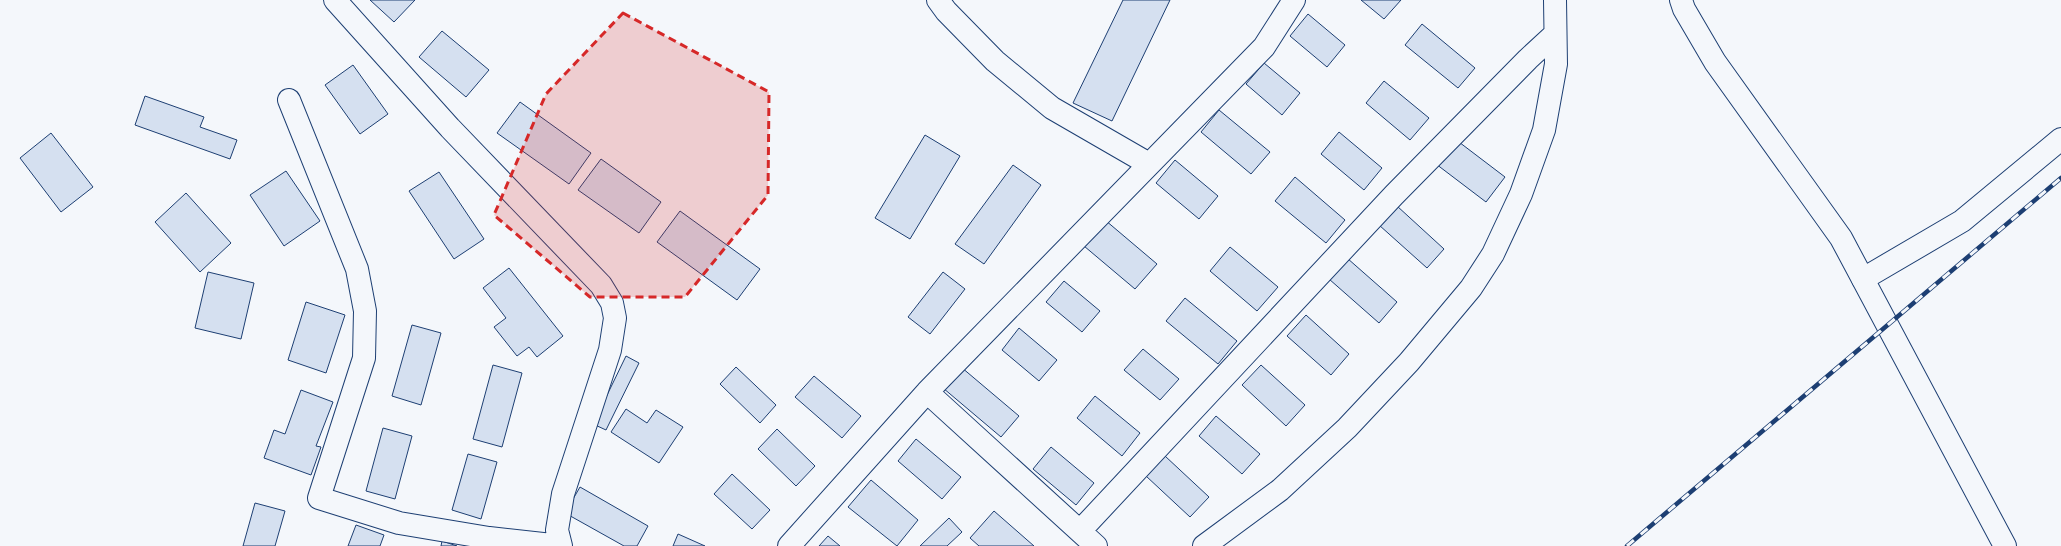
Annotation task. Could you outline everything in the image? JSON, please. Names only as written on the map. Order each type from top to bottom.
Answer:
[{"type":"street","points":[[289,100],[357,269],[366,311],[364,358],[319,498],[399,523],[489,538],[561,546],[557,530],[563,494],[610,350],[615,318],[612,303],[602,285],[450,128],[335,0]]},
{"type":"street","points":[[938,0],[946,11],[995,61],[1052,108],[1149,164]]},
{"type":"street","points":[[789,546],[927,392],[1264,46],[1294,0]]},
{"type":"street","points":[[1204,546],[1280,490],[1347,428],[1409,362],[1471,288],[1493,254],[1521,194],[1544,130],[1556,64],[1555,0]]},
{"type":"street","points":[[1681,0],[1684,9],[1715,62],[1841,238],[2005,546]]},
{"type":"street","points":[[1080,531],[1394,195],[1528,59],[1555,34]]},
{"type":"street","points":[[1863,279],[1962,221],[2061,140]]},
{"type":"street","points":[[927,392],[1096,546]]},
{"type":"highlighted area","points":[[623,13],[769,92],[768,195],[685,297],[590,297],[494,215],[546,94]]},
{"type":"building","points":[[370,0],[415,0],[394,22]]},
{"type":"building","points":[[1123,0],[1170,0],[1112,121],[1073,103]]},
{"type":"building","points":[[1361,0],[1401,0],[1384,19]]},
{"type":"building","points":[[1308,14],[1345,45],[1327,67],[1290,36]]},
{"type":"building","points":[[1422,24],[1475,68],[1458,88],[1405,45]]},
{"type":"building","points":[[442,31],[489,70],[466,97],[419,57]]},
{"type":"building","points":[[1264,63],[1300,93],[1282,115],[1246,84]]},
{"type":"building","points":[[353,65],[388,114],[360,134],[325,85]]},
{"type":"building","points":[[1384,81],[1429,118],[1410,140],[1366,103]]},
{"type":"building","points":[[145,96],[204,117],[200,127],[237,140],[230,159],[135,125]]},
{"type":"building","points":[[520,102],[591,153],[569,184],[497,133]]},
{"type":"building","points":[[1219,110],[1270,152],[1251,174],[1201,132]]},
{"type":"building","points":[[1339,132],[1382,168],[1364,190],[1321,154]]},
{"type":"building","points":[[51,133],[93,187],[61,212],[20,158]]},
{"type":"building","points":[[925,135],[960,156],[910,239],[875,218]]},
{"type":"building","points":[[1455,139],[1505,177],[1486,202],[1436,164]]},
{"type":"building","points":[[601,159],[661,202],[639,233],[578,190]]},
{"type":"building","points":[[1175,160],[1218,196],[1199,219],[1156,183]]},
{"type":"building","points":[[1013,165],[1041,185],[984,264],[955,244]]},
{"type":"building","points":[[286,171],[320,221],[284,246],[250,195]]},
{"type":"building","points":[[439,172],[484,239],[454,259],[409,191]]},
{"type":"building","points":[[1295,177],[1345,220],[1326,243],[1275,201]]},
{"type":"building","points":[[186,193],[231,243],[200,272],[155,222]]},
{"type":"building","points":[[1397,206],[1444,249],[1427,268],[1379,225]]},
{"type":"building","points":[[680,211],[760,269],[737,300],[657,242]]},
{"type":"building","points":[[1105,220],[1157,264],[1135,289],[1084,246]]},
{"type":"building","points":[[1230,247],[1278,287],[1257,311],[1210,271]]},
{"type":"building","points":[[1347,258],[1397,302],[1379,323],[1329,279]]},
{"type":"building","points":[[509,268],[563,336],[537,357],[529,347],[517,356],[494,327],[506,318],[483,288]]},
{"type":"building","points":[[208,272],[254,283],[241,339],[195,328]]},
{"type":"building","points":[[943,272],[965,289],[930,334],[908,317]]},
{"type":"building","points":[[1064,281],[1100,311],[1082,332],[1046,302]]},
{"type":"building","points":[[1185,298],[1237,341],[1218,364],[1166,321]]},
{"type":"building","points":[[306,302],[345,315],[326,373],[288,360]]},
{"type":"building","points":[[1306,315],[1349,354],[1331,375],[1287,336]]},
{"type":"building","points":[[412,325],[441,333],[421,405],[392,396]]},
{"type":"building","points":[[1019,328],[1057,360],[1039,381],[1002,350]]},
{"type":"building","points":[[1143,349],[1179,379],[1160,400],[1124,370]]},
{"type":"building","points":[[626,356],[639,363],[606,430],[593,424]]},
{"type":"building","points":[[493,365],[522,373],[502,447],[473,439]]},
{"type":"building","points":[[1261,365],[1305,405],[1286,426],[1242,385]]},
{"type":"building","points":[[736,367],[776,405],[760,423],[720,384]]},
{"type":"building","points":[[961,367],[1019,416],[1001,437],[943,388]]},
{"type":"building","points":[[814,376],[861,416],[842,438],[795,397]]},
{"type":"building","points":[[301,390],[333,402],[316,446],[321,447],[311,475],[264,458],[274,430],[285,434]]},
{"type":"building","points":[[1095,396],[1140,433],[1122,456],[1077,418]]},
{"type":"building","points":[[626,409],[647,423],[656,410],[683,427],[659,463],[611,432]]},
{"type":"building","points":[[1216,416],[1260,454],[1242,474],[1199,436]]},
{"type":"building","points":[[383,428],[412,436],[395,499],[366,491]]},
{"type":"building","points":[[777,429],[815,466],[796,486],[758,449]]},
{"type":"building","points":[[916,439],[961,477],[942,499],[898,461]]},
{"type":"building","points":[[1051,447],[1094,483],[1076,505],[1033,469]]},
{"type":"building","points":[[468,454],[497,462],[481,519],[452,510]]},
{"type":"building","points":[[1165,456],[1209,497],[1190,517],[1146,476]]},
{"type":"building","points":[[732,474],[770,510],[752,529],[714,494]]},
{"type":"building","points":[[871,480],[918,520],[897,546],[848,507]]},
{"type":"building","points":[[580,487],[648,526],[637,546],[624,546],[565,513]]},
{"type":"building","points":[[255,503],[285,511],[275,546],[243,546]]},
{"type":"building","points":[[994,511],[1034,546],[979,546],[970,538]]},
{"type":"building","points":[[949,518],[962,532],[947,546],[920,546]]},
{"type":"building","points":[[356,525],[384,535],[380,546],[348,546]]},
{"type":"building","points":[[678,534],[705,546],[673,546]]},
{"type":"building","points":[[828,536],[840,546],[819,546]]},
{"type":"building","points":[[442,541],[457,546],[441,546]]},
{"type":"railway","points":[[1627,546],[2061,178]]}]
